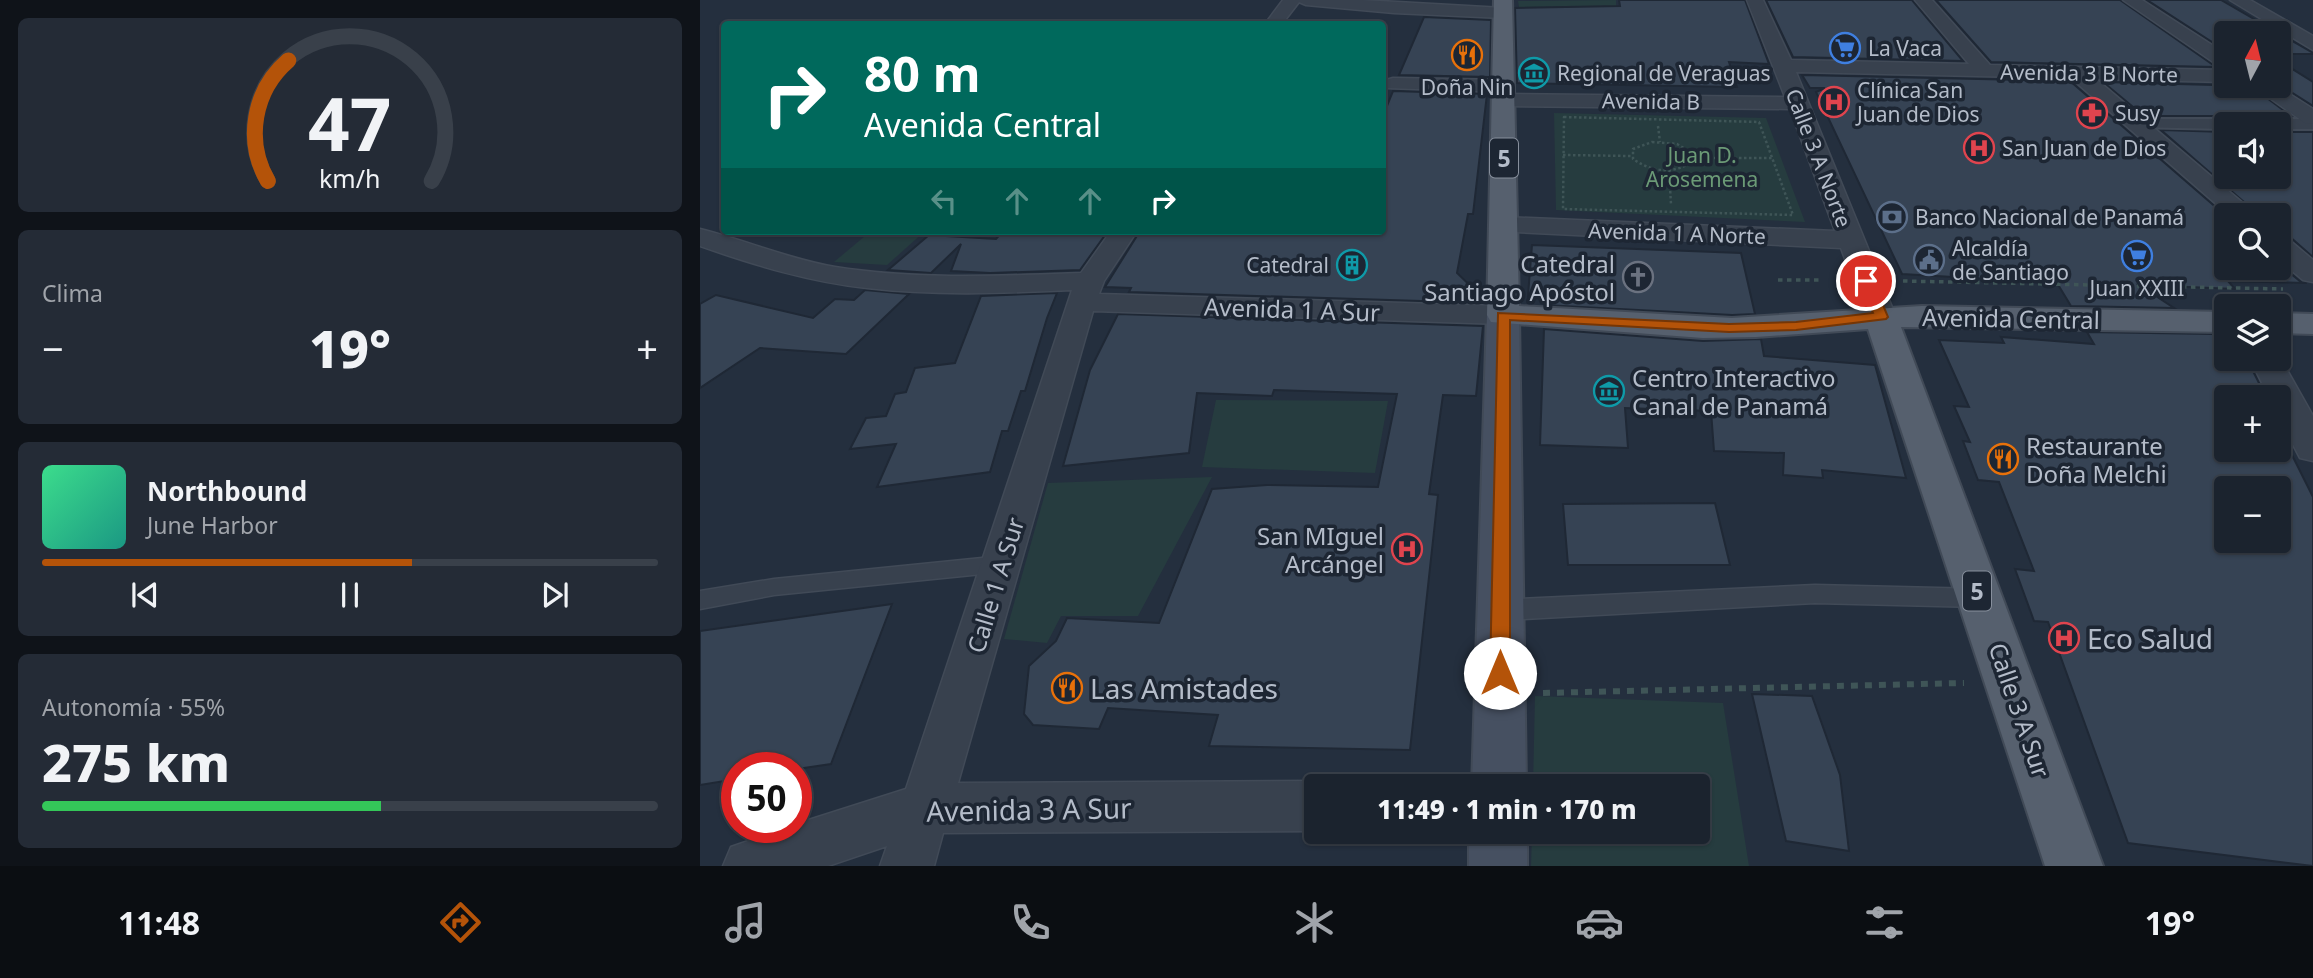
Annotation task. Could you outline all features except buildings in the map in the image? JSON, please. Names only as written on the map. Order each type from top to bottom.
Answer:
[{"type":"main road","name":"5","points":[[1503,6],[1503,316]]},
{"type":"main road","name":"Avenida Central","points":[[1503,316],[1729,328],[1796,326],[1895,312],[2214,322]]},
{"type":"main road","name":"Calle 3 A Sur","points":[[1895,312],[1980,598],[2074,866]]},
{"type":"main road","points":[[1499,774],[1503,316]]},
{"type":"main road","points":[[2291,323],[2313,324]]},
{"type":"main road","points":[[1498,844],[1498,866]]},
{"type":"street","points":[[1275,21],[1292,0]]},
{"type":"street","points":[[1306,0],[1394,8],[1503,6]]},
{"type":"street","name":"Calle 3 A Norte","points":[[1755,0],[1784,66],[1850,240],[1895,312]]},
{"type":"street","points":[[1923,0],[1985,71]]},
{"type":"street","points":[[2132,0],[2214,54]]},
{"type":"street","points":[[2238,0],[2313,44]]},
{"type":"street","name":"Avenida 3 B Norte","points":[[1784,66],[2214,76]]},
{"type":"street","points":[[2077,73],[2230,203]]},
{"type":"street","name":"Avenida B","points":[[1393,84],[1504,93],[1798,103]]},
{"type":"street","points":[[2282,98],[2313,118]]},
{"type":"street","points":[[2137,124],[2214,124]]},
{"type":"street","points":[[2291,124],[2313,124]]},
{"type":"street","name":"Avenida 1 A Norte","points":[[1504,225],[1850,240]]},
{"type":"street","name":"Calle 1 A Sur","points":[[907,866],[1086,292],[1122,235]]},
{"type":"street","name":"Avenida 1 A Sur","points":[[700,237],[833,275],[911,284],[1503,316]]},
{"type":"street","points":[[2291,256],[2313,274]]},
{"type":"street","points":[[2272,371],[2313,449]]},
{"type":"street","name":"Avenida 3 A Sur","points":[[750,866],[924,808],[1304,806]]},
{"type":"lane","points":[[700,600],[774,587],[1002,564]]},
{"type":"lane","points":[[1500,609],[1815,594],[1980,598]]},
{"type":"path","points":[[1564,117],[1657,119],[1759,122],[1793,215],[1563,209],[1564,117]]},
{"type":"path","points":[[1657,119],[1660,142]]},
{"type":"path","points":[[1631,156],[1633,149],[1638,146],[1660,142],[1684,147],[1694,158]]},
{"type":"path","points":[[1563,155],[1631,156]]},
{"type":"path","points":[[1631,156],[1636,163],[1647,168],[1669,170],[1685,167],[1694,158],[1772,158]]},
{"type":"path","points":[[1669,170],[1671,212]]},
{"type":"path","points":[[1778,280],[1820,280]]},
{"type":"path","points":[[1895,312],[2286,289]]},
{"type":"path","points":[[1500,694],[2010,682]]},
{"type":"green space","points":[[1616,0],[1616,6],[1519,7],[1518,1]]},
{"type":"green space","name":"Juan D. Arosemena","points":[[1554,113],[1766,118],[1805,222],[1556,210]]},
{"type":"green space","points":[[866,235],[921,235],[887,265],[834,262]]},
{"type":"green space","points":[[1216,400],[1388,401],[1375,473],[1202,467]]},
{"type":"green space","points":[[1212,477],[1138,616],[1061,616],[1047,643],[1004,639],[1048,483]]},
{"type":"green space","points":[[1535,696],[1723,703],[1749,866],[1531,866],[1532,844],[1710,844],[1710,774],[1533,774]]},
{"type":"place","name":"La Vaca","points":[[1845,48]]},
{"type":"place","name":"Doña Nin","points":[[1467,55]]},
{"type":"place","name":"Regional de Veraguas","points":[[1534,73]]},
{"type":"place","name":"Clínica San Juan de Dios","points":[[1834,102]]},
{"type":"place","name":"Susy","points":[[2092,113]]},
{"type":"place","name":"San Juan de Dios","points":[[1979,148]]},
{"type":"place","name":"Banco Nacional de Panamá","points":[[1892,217]]},
{"type":"place","name":"Juan XXIII","points":[[2137,256]]},
{"type":"place","name":"Alcaldía de Santiago","points":[[1929,260]]},
{"type":"place","name":"Catedral","points":[[1352,265]]},
{"type":"place","name":"Catedral Santiago Apóstol","points":[[1638,277]]},
{"type":"place","name":"Centro Interactivo Canal de Panamá","points":[[1609,391]]},
{"type":"place","name":"Restaurante Doña Melchi","points":[[2003,459]]},
{"type":"place","name":"San MIguel Arcángel","points":[[1407,549]]},
{"type":"place","name":"Eco Salud","points":[[2064,638]]},
{"type":"place","name":"Las Amistades","points":[[1067,688]]},
{"type":"route","points":[[1500,673],[1503,316],[1729,328],[1796,326],[1881,317],[1866,281]]}]
